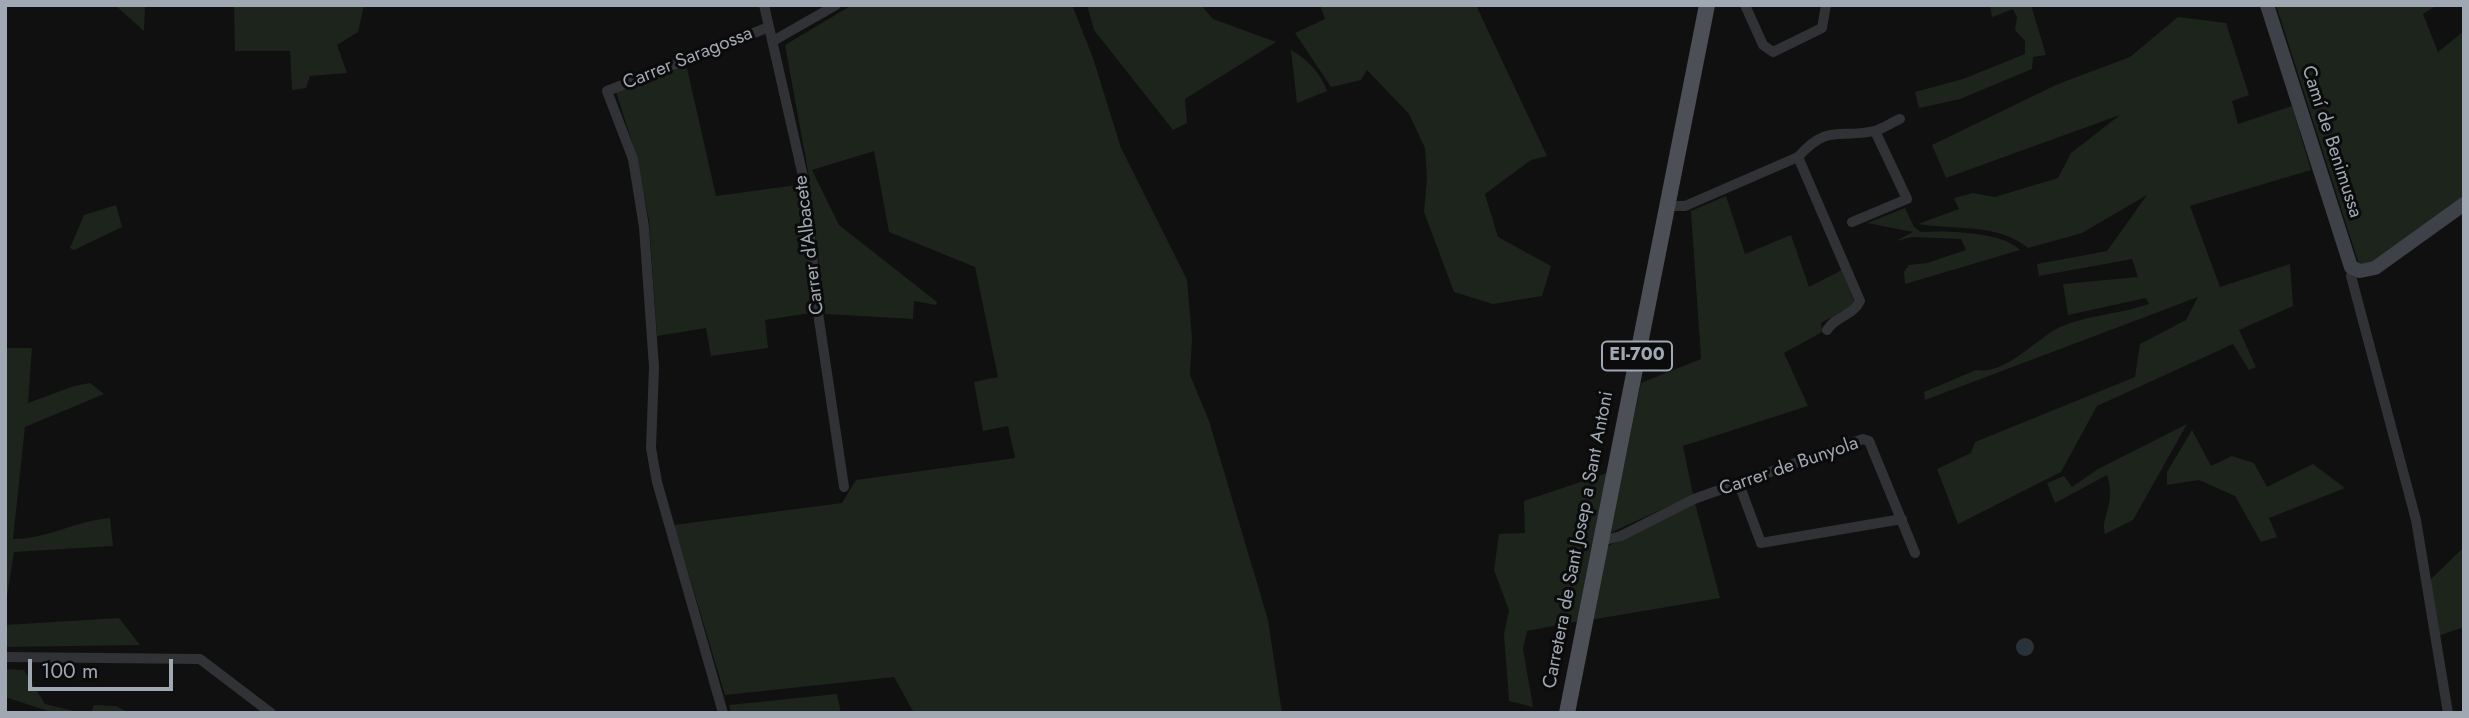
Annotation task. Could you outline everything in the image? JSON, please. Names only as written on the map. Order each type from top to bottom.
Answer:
[{"type":"main road","name":"Carretera de Sant Josep a Sant Antoni","points":[[1567,713],[1707,5]]},
{"type":"street","name":"Carrer d'Albacete","points":[[764,5],[804,185],[818,313],[844,487]]},
{"type":"street","points":[[773,41],[836,5]]},
{"type":"street","points":[[1745,5],[1763,45],[1773,52],[1822,28],[1826,5]]},
{"type":"street","name":"Camí de Benimussa","points":[[2267,5],[2349,262],[2355,270]]},
{"type":"street","name":"Carrer Saragossa","points":[[723,713],[657,481],[651,448],[654,367],[644,227],[633,159],[607,91],[769,27]]},
{"type":"street","points":[[1667,206],[1685,206],[1798,157],[1811,142],[1828,135],[1875,131],[1900,119]]},
{"type":"street","points":[[1852,222],[1907,199],[1875,131]]},
{"type":"street","points":[[1798,157],[1860,301],[1856,309],[1830,324],[1827,330]]},
{"type":"street","points":[[2448,713],[2416,520],[2351,276],[2355,270],[2375,268],[2464,204]]},
{"type":"street","name":"Carrer de Bunyola","points":[[1601,541],[1621,536],[1694,499],[1863,439],[1869,441],[1915,553]]},
{"type":"street","points":[[1738,484],[1760,543],[1902,519]]},
{"type":"street","points":[[5,657],[200,659],[271,713]]},
{"type":"shaded area","points":[[115,5],[145,5],[144,31]]},
{"type":"shaded area","points":[[234,5],[364,5],[358,32],[337,45],[347,73],[310,76],[306,88],[292,90],[290,51],[235,51]]},
{"type":"shaded area","points":[[852,5],[1072,5],[1093,58],[1121,148],[1187,280],[1192,338],[1190,375],[1209,421],[1268,620],[1282,713],[914,713],[894,677],[725,695],[674,525],[842,503],[856,480],[1015,458],[1008,426],[983,431],[974,382],[998,377],[975,267],[889,232],[874,151],[812,170],[839,225],[937,302],[936,305],[914,301],[913,319],[825,314],[808,171],[785,45]]},
{"type":"shaded area","points":[[1087,5],[1201,5],[1213,19],[1276,42],[1185,99],[1187,123],[1173,130],[1094,30]]},
{"type":"shaded area","points":[[1320,5],[1476,5],[1547,156],[1531,160],[1485,194],[1498,237],[1551,266],[1542,296],[1493,304],[1454,292],[1424,212],[1427,178],[1425,148],[1409,114],[1367,70],[1361,80],[1331,87],[1295,33],[1325,19]]},
{"type":"shaded area","points":[[1990,5],[2031,5],[2046,55],[2033,57],[2032,69],[1960,99],[1919,108],[1915,92],[1963,79],[2025,54],[2025,41],[2015,30],[2017,17],[2013,9],[1992,17]]},
{"type":"shaded area","points":[[2276,5],[2437,5],[2423,14],[2438,52],[2464,31],[2464,197],[2370,263],[2362,265],[2358,261]]},
{"type":"shaded area","points":[[2178,17],[2226,23],[2249,95],[2232,101],[2238,124],[2292,106],[2311,170],[2190,206],[2220,287],[2290,264],[2293,306],[2239,330],[2256,367],[2249,370],[2233,344],[2097,406],[2061,472],[1958,524],[1937,469],[1971,453],[1975,442],[2135,377],[2140,344],[2186,320],[2198,297],[1925,400],[1924,392],[1976,370],[1987,370],[2009,362],[2060,327],[2149,304],[2146,298],[2068,315],[2063,284],[2138,277],[2132,259],[2039,276],[2037,264],[2107,251],[2147,195],[2082,233],[2028,248],[2016,240],[1990,231],[1918,224],[1959,209],[1954,198],[1973,193],[1995,197],[2058,178],[2071,153],[2120,115],[1946,178],[1932,145],[2058,84],[2130,57]]},
{"type":"shaded area","points":[[1291,50],[1313,67],[1327,91],[1297,103]]},
{"type":"shaded area","points":[[686,64],[716,196],[797,185],[804,199],[814,310],[811,313],[765,320],[768,348],[711,356],[706,328],[657,336],[649,221],[635,151],[616,92]]},
{"type":"shaded area","points":[[1726,196],[1745,254],[1791,235],[1809,287],[1842,270],[1855,304],[1821,323],[1822,332],[1784,353],[1808,406],[1683,446],[1693,495],[1610,533],[1641,383],[1701,359],[1691,211]]},
{"type":"shaded area","points":[[116,205],[122,227],[74,250],[70,248],[84,215]]},
{"type":"shaded area","points":[[1905,208],[1914,227],[1921,232],[1944,231],[1988,236],[2001,239],[2020,250],[1905,284],[1904,272],[1909,265],[1927,263],[1966,250],[1961,239],[1912,237],[1896,241],[1913,232],[1867,223]]},
{"type":"shaded area","points":[[5,348],[32,348],[28,403],[90,383],[104,394],[25,427],[13,539],[38,536],[110,518],[113,546],[14,552],[5,609]]},
{"type":"shaded area","points":[[2187,424],[2133,520],[2105,534],[2110,494],[2107,475],[2055,503],[2047,483],[2064,476],[2072,487],[2098,469]]},
{"type":"shaded area","points":[[2192,430],[2211,466],[2232,456],[2254,463],[2267,487],[2313,464],[2345,488],[2269,518],[2277,537],[2261,542],[2235,496],[2199,480],[2167,485],[2167,472]]},
{"type":"shaded area","points":[[1607,473],[1579,621],[1527,631],[1523,649],[1533,707],[1509,701],[1504,634],[1509,610],[1494,570],[1499,534],[1525,533],[1524,501]]},
{"type":"shaded area","points":[[1695,503],[1720,598],[1590,620],[1604,548]]},
{"type":"shaded area","points":[[2464,547],[2464,627],[2438,636],[2429,581]]},
{"type":"shaded area","points":[[119,618],[140,645],[5,647],[5,625]]},
{"type":"shaded area","points":[[2025,638],[2031,641],[2034,647],[2031,653],[2025,656],[2019,653],[2016,647],[2019,641]]},
{"type":"shaded area","points":[[5,669],[24,670],[45,704],[82,713],[54,713],[5,697]]},
{"type":"shaded area","points":[[837,694],[841,713],[731,713],[729,705]]},
{"type":"shaded area","points":[[94,705],[116,706],[129,713],[91,713]]}]
